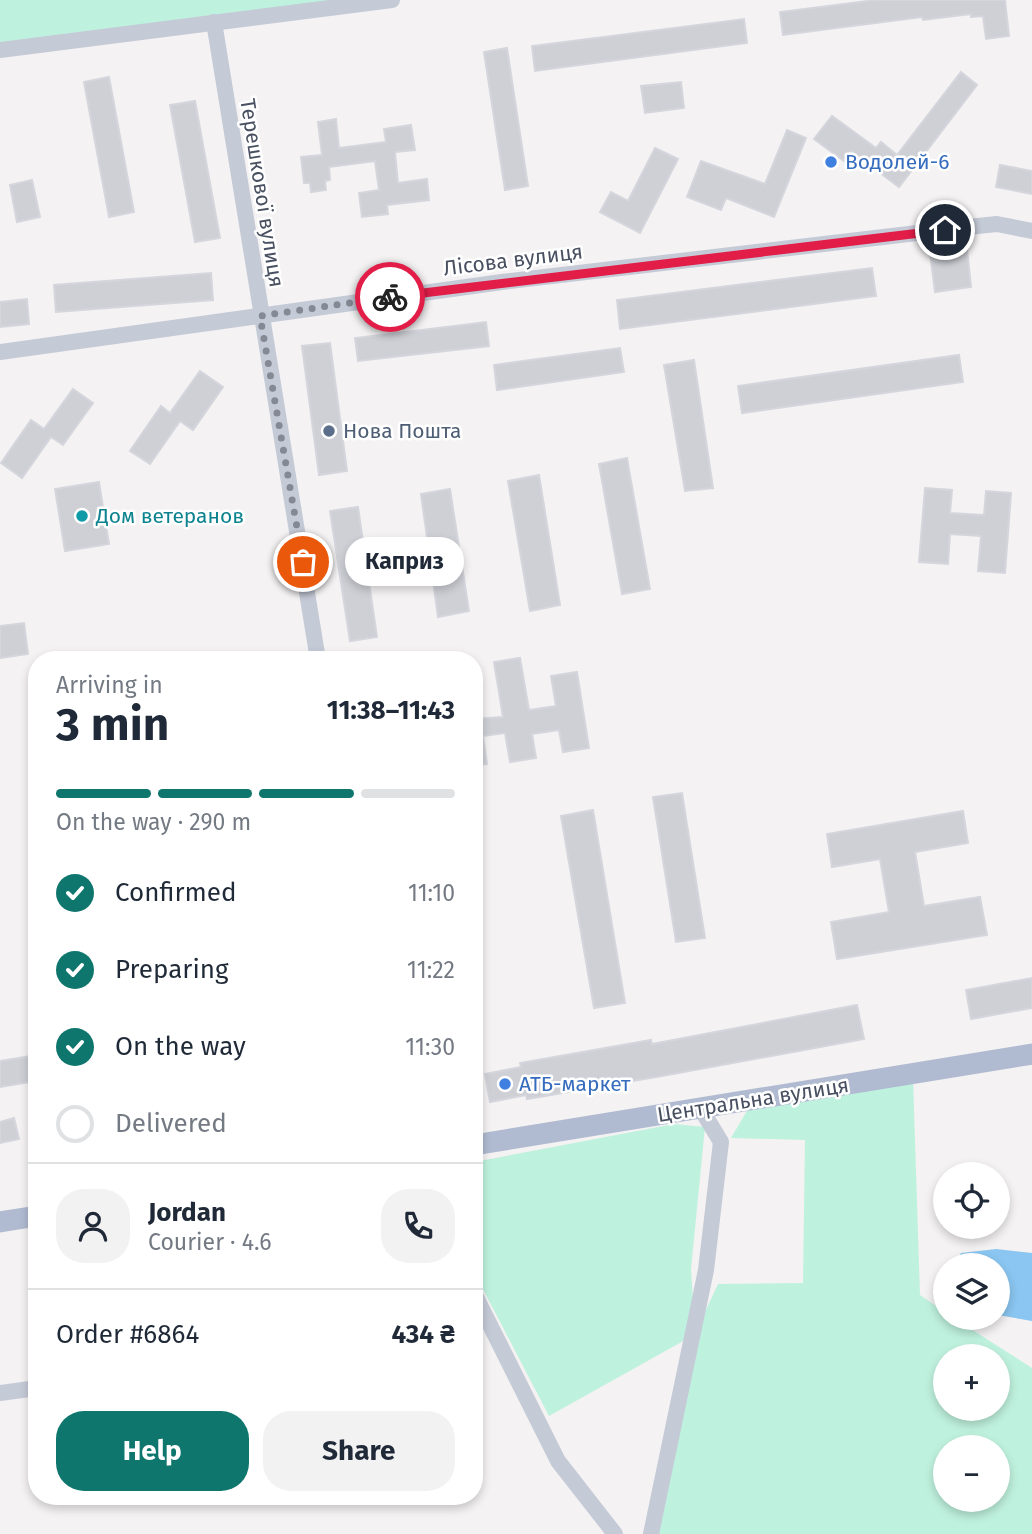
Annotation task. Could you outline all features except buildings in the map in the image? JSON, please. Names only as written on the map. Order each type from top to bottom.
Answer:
[{"type":"main road","name":"Центральна вулиця","points":[[483,1144],[1032,1054]]},
{"type":"main road","points":[[0,1222],[28,1217]]},
{"type":"street","points":[[0,50],[392,0]]},
{"type":"street","name":"Терешкової вулиця","points":[[214,22],[316,651]]},
{"type":"street","name":"Лісова вулиця","points":[[0,352],[502,282],[968,227],[998,225],[1032,231]]},
{"type":"street","points":[[651,1534],[706,1270],[721,1142],[701,1109]]},
{"type":"street","points":[[483,1311],[558,1461],[615,1534]]},
{"type":"street","points":[[0,1393],[28,1389]]},
{"type":"green space","points":[[0,0],[392,0],[0,50]]},
{"type":"green space","points":[[913,1078],[920,1295],[933,1304],[933,1330],[973,1330],[995,1344],[933,1344],[933,1421],[1010,1421],[1010,1354],[1032,1368],[1032,1534],[651,1534],[694,1335],[549,1416],[483,1289],[483,1160],[674,1124],[705,1127],[691,1269],[695,1333],[718,1284],[803,1283],[805,1140],[731,1138],[751,1104]]},
{"type":"water","points":[[996,1249],[1032,1253],[1032,1321],[1010,1317],[1010,1253],[961,1253]]},
{"type":"way so far","points":[[303,562],[260,316],[390,297]]},
{"type":"place","name":"Водолей-6","points":[[831,162]]},
{"type":"place","name":"Нова Пошта","points":[[329,431]]},
{"type":"place","name":"Дом ветеранов","points":[[82,516]]},
{"type":"place","name":"Каприз","points":[[303,562]]},
{"type":"place","name":"АТБ-маркет","points":[[505,1084]]},
{"type":"route","points":[[390,297],[945,230]]}]
